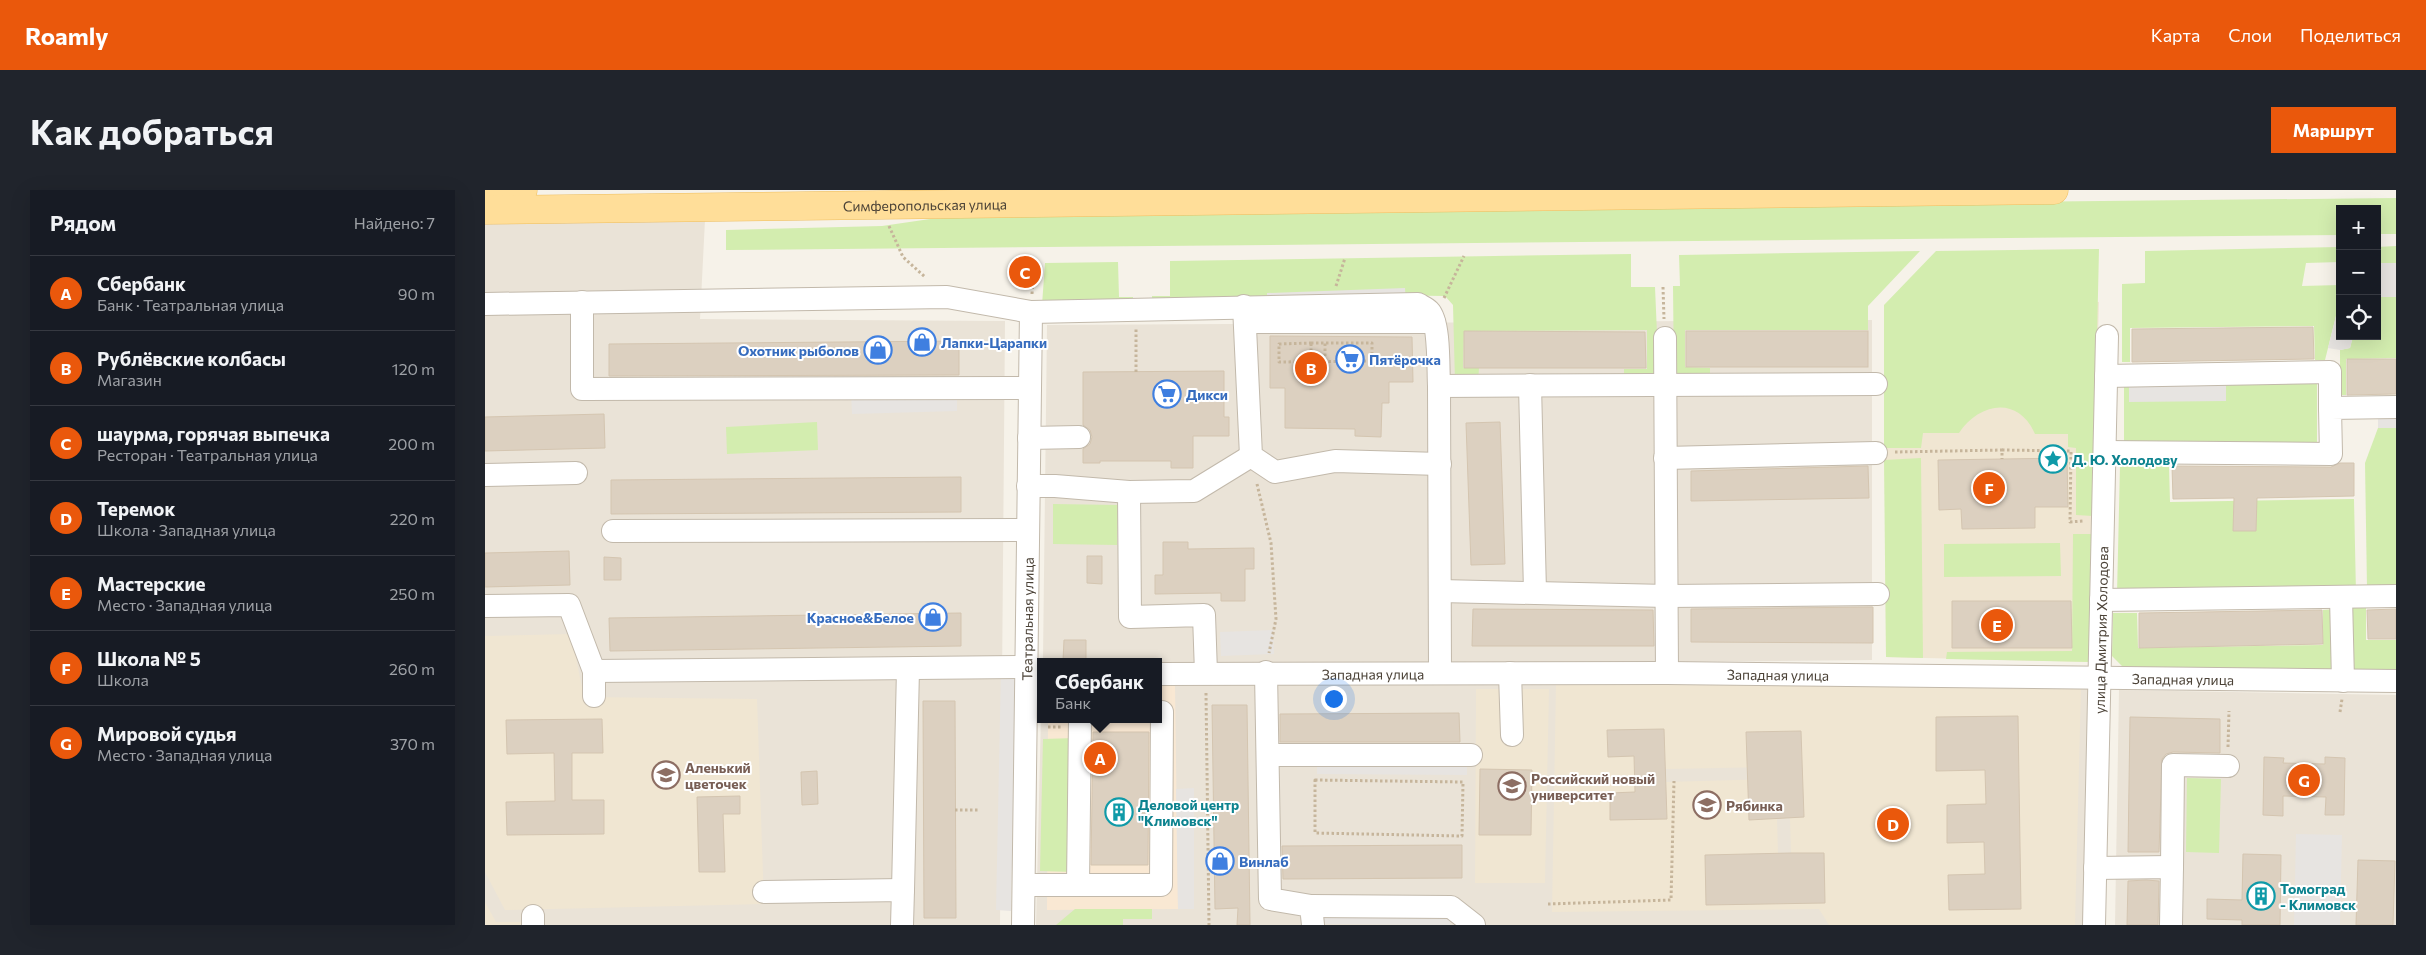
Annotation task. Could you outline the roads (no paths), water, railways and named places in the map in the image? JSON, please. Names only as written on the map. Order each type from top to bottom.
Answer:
[{"type":"main road","points":[[485,191],[523,190]]},
{"type":"main road","name":"Симферопольская улица","points":[[485,210],[2054,190]]},
{"type":"street","points":[[485,304],[947,296],[1031,312],[1143,309],[1245,314],[1418,304],[1430,311],[1434,322],[1439,386],[1440,673]]},
{"type":"street","points":[[582,302],[582,389],[1030,388]]},
{"type":"street","name":"Театральная улица","points":[[1023,925],[1033,716],[1028,530],[1031,312]]},
{"type":"street","points":[[1245,314],[1251,456]]},
{"type":"street","name":"улица Дмитрия Холодова","points":[[2094,925],[2107,336]]},
{"type":"street","points":[[1665,338],[1667,673]]},
{"type":"street","points":[[2105,452],[2331,454],[2330,372],[2106,376]]},
{"type":"street","points":[[1439,386],[1876,384]]},
{"type":"street","points":[[1530,385],[1535,592]]},
{"type":"street","points":[[2330,408],[2396,407]]},
{"type":"street","points":[[1029,438],[1079,438]]},
{"type":"street","points":[[1665,458],[1885,453]]},
{"type":"street","points":[[1251,456],[1275,472],[1335,461],[1440,464]]},
{"type":"street","points":[[1028,486],[1055,486],[1096,497],[1129,492],[1194,491],[1251,456]]},
{"type":"street","points":[[485,475],[576,473]]},
{"type":"street","points":[[1129,492],[1129,617],[1205,615],[1206,673]]},
{"type":"street","points":[[613,531],[1028,530]]},
{"type":"street","points":[[1440,591],[1667,596],[1878,594]]},
{"type":"street","points":[[2101,600],[2396,596]]},
{"type":"street","points":[[2341,597],[2343,681]]},
{"type":"street","points":[[485,606],[569,605],[594,671],[594,696]]},
{"type":"street","points":[[1267,666],[1270,899],[1312,916],[1451,907],[1473,925]]},
{"type":"street","name":"Западная улица","points":[[1162,674],[1206,673],[1267,666],[1440,673],[1667,673],[2396,682]]},
{"type":"street","points":[[594,671],[908,669],[1031,673]]},
{"type":"street","points":[[902,925],[908,669]]},
{"type":"street","points":[[1510,673],[1512,735]]},
{"type":"street","points":[[1078,885],[1079,723]]},
{"type":"street","points":[[1024,885],[1161,885],[1162,723]]},
{"type":"street","points":[[1268,755],[1471,755]]},
{"type":"street","points":[[2171,925],[2173,765],[2228,766]]},
{"type":"street","points":[[2095,868],[2172,868]]},
{"type":"street","points":[[764,892],[903,890]]},
{"type":"place","name":"шаурма, горячая выпечка","points":[[1025,272]]},
{"type":"place","name":"Лапки-Царапки","points":[[922,342]]},
{"type":"place","name":"Охотник рыболов","points":[[878,350]]},
{"type":"place","name":"Пятёрочка","points":[[1350,359]]},
{"type":"place","name":"Рублёвские колбасы","points":[[1311,368]]},
{"type":"place","name":"Дикси","points":[[1167,394]]},
{"type":"place","name":"Д. Ю. Холодову","points":[[2053,459]]},
{"type":"place","name":"Школа № 5","points":[[1989,488]]},
{"type":"place","name":"Красное&Белое","points":[[933,617]]},
{"type":"place","name":"Мастерские","points":[[1997,625]]},
{"type":"place","name":"Сбербанк","points":[[1100,758]]},
{"type":"place","name":"Аленький цветочек","points":[[666,775]]},
{"type":"place","name":"Мировой судья","points":[[2304,780]]},
{"type":"place","name":"Российский новый университет","points":[[1512,786]]},
{"type":"place","name":"Рябинка","points":[[1707,805]]},
{"type":"place","name":"Деловой центр \"Климовск\"","points":[[1119,812]]},
{"type":"place","name":"Теремок","points":[[1893,824]]},
{"type":"place","name":"Винлаб","points":[[1220,861]]},
{"type":"place","name":"Томоград - Климовск","points":[[2261,896]]}]
